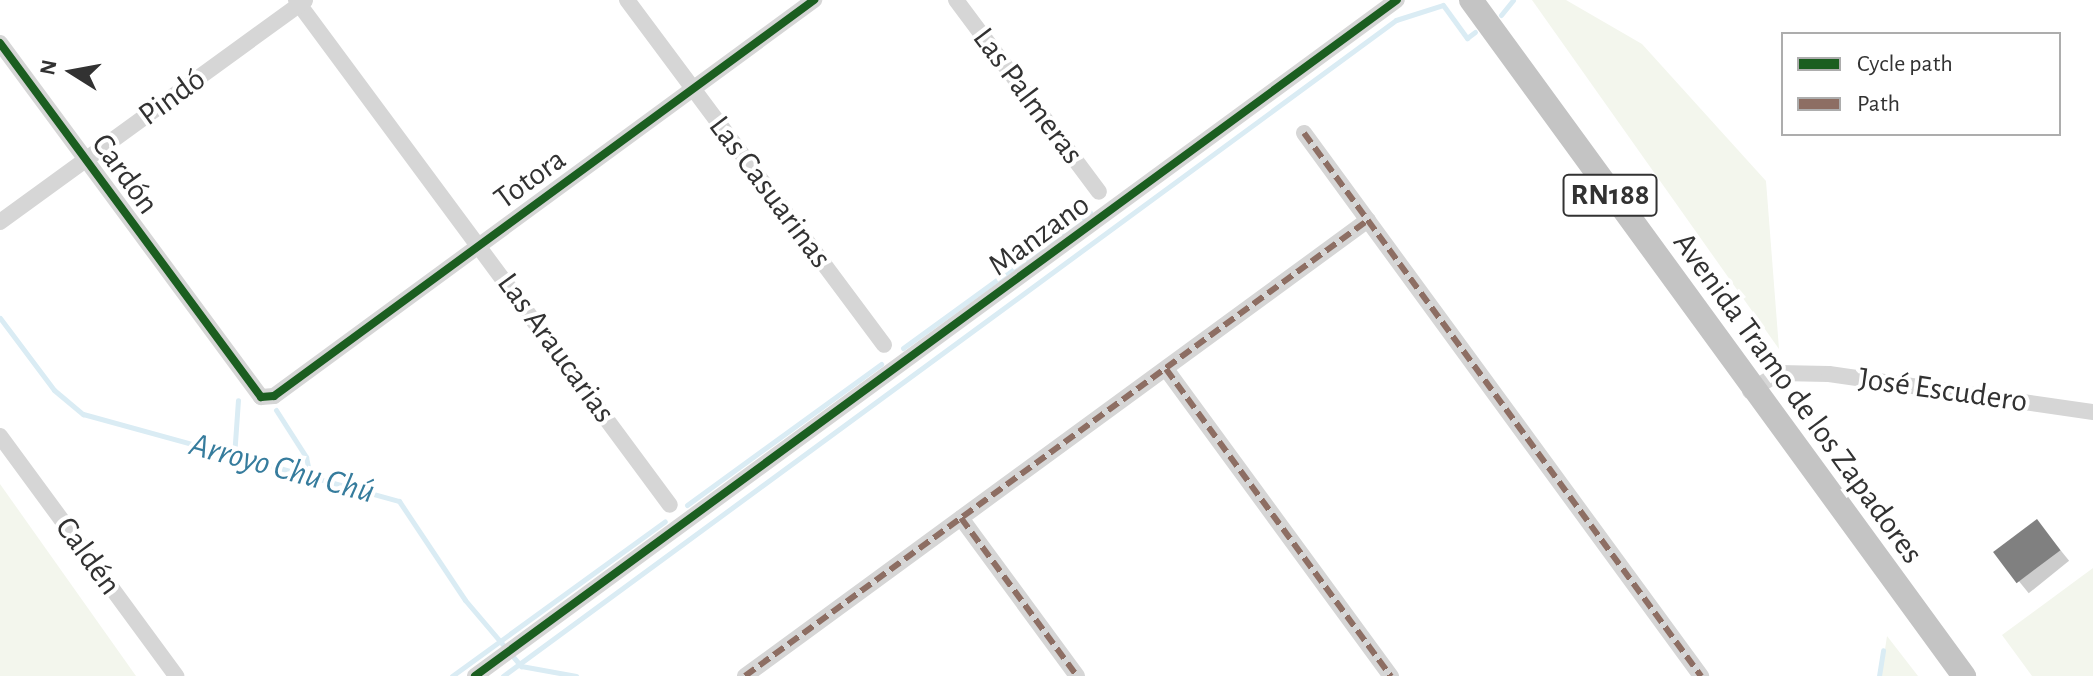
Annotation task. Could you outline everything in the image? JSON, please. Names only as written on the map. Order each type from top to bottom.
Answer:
[{"type":"highway","name":"Avenida Tramo de los Zapadores","points":[[1471,0],[1750,391],[1964,676]]},
{"type":"street","name":"Las Casuarinas","points":[[627,0],[884,345]]},
{"type":"street","name":"Totora","points":[[274,396],[814,0]]},
{"type":"street","name":"Las Palmeras","points":[[956,0],[1099,192]]},
{"type":"street","name":"Pindó","points":[[0,222],[300,1]]},
{"type":"street","name":"Las Araucarias","points":[[300,1],[670,505]]},
{"type":"street","name":"Manzano","points":[[475,676],[1390,2]]},
{"type":"street","name":"Cardón","points":[[0,43],[251,393],[274,396]]},
{"type":"street","points":[[1304,133],[1701,676]]},
{"type":"street","points":[[745,676],[1368,220]]},
{"type":"street","points":[[1166,369],[1391,676]]},
{"type":"street","name":"José Escudero","points":[[1750,391],[1779,373],[1829,374],[2093,412]]},
{"type":"street","name":"Caldén","points":[[0,436],[176,676]]},
{"type":"street","points":[[961,518],[1077,676]]},
{"type":"shaded area","points":[[1532,0],[1566,0],[1642,44],[1766,181],[1779,349]]},
{"type":"shaded area","points":[[0,484],[136,676],[0,676]]},
{"type":"shaded area","points":[[2093,568],[2093,676],[2032,676],[2002,635]]},
{"type":"shaded area","points":[[1887,636],[1918,676],[1881,676]]},
{"type":"building","points":[[2037,519],[2060,550],[2017,583],[1993,552]]},
{"type":"waterway","points":[[1501,15],[1513,0]]},
{"type":"waterway","points":[[503,676],[1396,20],[1443,5],[1467,38],[1475,32]]},
{"type":"waterway","points":[[903,348],[1090,212]]},
{"type":"waterway","name":"Arroyo Chu Chú","points":[[0,318],[54,390],[83,414],[399,501],[465,600],[521,666],[576,676]]},
{"type":"waterway","points":[[687,505],[881,364]]},
{"type":"waterway","points":[[234,457],[238,400]]},
{"type":"waterway","points":[[276,410],[306,457],[311,480]]},
{"type":"waterway","points":[[452,676],[665,521]]},
{"type":"waterway","points":[[1879,676],[1883,650]]},
{"type":"marked path","points":[[1304,133],[1701,676]]},
{"type":"marked path","points":[[745,676],[1368,220]]},
{"type":"marked path","points":[[1166,369],[1391,676]]},
{"type":"marked path","points":[[961,518],[1077,676]]},
{"type":"cycle path","points":[[0,43],[261,397],[274,396],[814,0]]},
{"type":"cycle path","points":[[475,676],[1397,0]]}]
